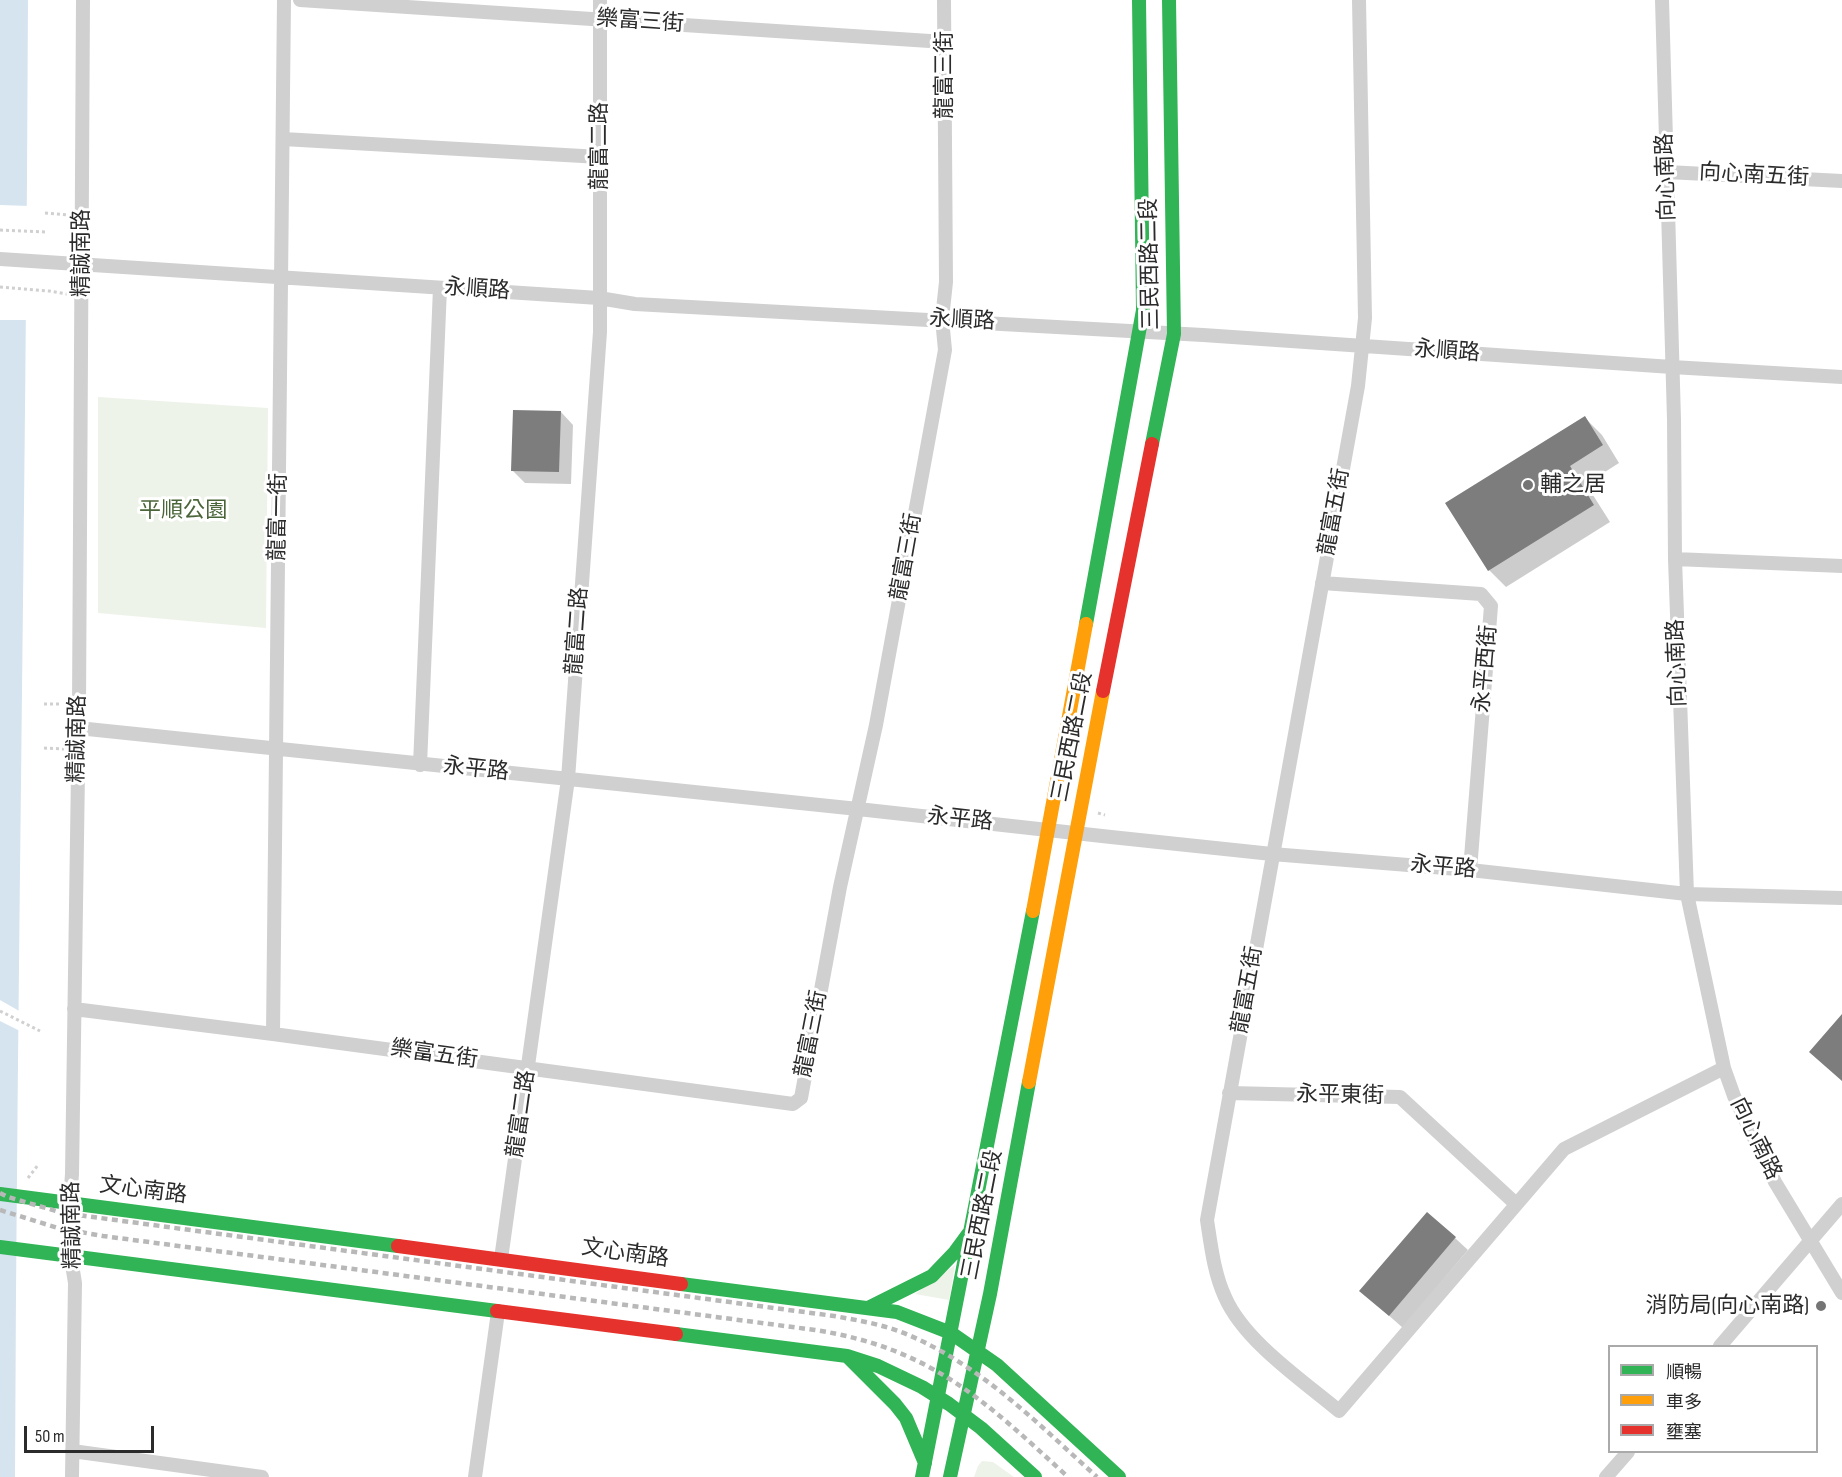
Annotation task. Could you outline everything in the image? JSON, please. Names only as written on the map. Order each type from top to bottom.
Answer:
[{"type":"street","name":"精誠南路","points":[[72,1477],[75,1283],[70,1256],[69,1203],[72,1174],[78,728],[83,0]]},
{"type":"street","name":"龍富一街","points":[[273,1034],[284,0]]},
{"type":"street","name":"樂富三街","points":[[300,0],[945,42]]},
{"type":"street","name":"龍富二路","points":[[501,1259],[568,779],[600,332],[600,0]]},
{"type":"street","name":"龍富三街","points":[[793,1104],[801,1098],[840,887],[876,725],[945,350],[942,320],[946,282],[944,0]]},
{"type":"street","name":"三民西路二段","points":[[923,1470],[1049,830],[1140,332],[1143,280],[1140,0]]},
{"type":"street","name":"三民西路二段","points":[[950,1477],[978,1351],[1174,334],[1169,0]]},
{"type":"street","name":"龍富五街","points":[[1359,0],[1365,318],[1358,386],[1207,1220],[1214,1265],[1224,1296],[1250,1335],[1339,1411],[1564,1149],[1724,1068]]},
{"type":"street","name":"向心南路","points":[[1662,0],[1675,559],[1687,894],[1724,1068],[1734,1096],[1775,1182],[1842,1293]]},
{"type":"street","points":[[283,139],[600,156]]},
{"type":"street","name":"向心南五街","points":[[1667,172],[1842,181]]},
{"type":"street","name":"永順路","points":[[0,259],[599,298],[635,304],[1174,334],[1842,377]]},
{"type":"street","points":[[420,765],[440,288]]},
{"type":"street","points":[[1675,559],[1842,566]]},
{"type":"street","name":"永平西街","points":[[1322,583],[1481,594],[1491,606],[1470,870]]},
{"type":"street","name":"永平路","points":[[78,728],[1272,854],[1470,870],[1687,894],[1842,898]]},
{"type":"street","name":"樂富五街","points":[[74,1009],[793,1104]]},
{"type":"street","name":"永平東街","points":[[1229,1093],[1400,1097],[1516,1204]]},
{"type":"street","name":"文心南路","points":[[0,1194],[897,1312],[951,1334],[997,1365],[1119,1477]]},
{"type":"street","points":[[1722,1345],[1842,1204]]},
{"type":"street","points":[[868,1308],[932,1276],[971,1231]]},
{"type":"street","points":[[0,1247],[848,1356],[902,1376],[938,1396],[963,1414],[1035,1477]]},
{"type":"street","points":[[475,1477],[498,1312]]},
{"type":"street","points":[[848,1356],[906,1418],[923,1470]]},
{"type":"street","points":[[72,1451],[262,1477]]},
{"type":"street","points":[[1606,1477],[1627,1453]]},
{"type":"path","points":[[45,213],[70,215]]},
{"type":"path","points":[[0,230],[45,232]]},
{"type":"path","points":[[0,287],[68,294]]},
{"type":"path","points":[[44,704],[62,704]]},
{"type":"path","points":[[44,748],[65,749]]},
{"type":"path","points":[[1098,813],[1105,815]]},
{"type":"path","points":[[0,1011],[40,1031]]},
{"type":"path","points":[[28,1178],[38,1165]]},
{"type":"green space","name":"平順公園","points":[[98,397],[268,408],[266,628],[98,613]]},
{"type":"green space","points":[[955,1265],[949,1300],[915,1294]]},
{"type":"green space","points":[[982,1461],[993,1462],[1014,1477],[974,1477]]},
{"type":"shaded area","points":[[0,0],[28,0],[15,1477],[0,1477]]},
{"type":"pier","points":[[0,205],[30,206],[30,320],[0,320]]},
{"type":"pier","points":[[0,1000],[21,1012],[20,1031],[0,1021]]},
{"type":"building","points":[[513,410],[561,411],[559,472],[511,471]]},
{"type":"building","name":"輔之居","points":[[1585,416],[1603,445],[1570,466],[1594,505],[1488,571],[1445,503]]},
{"type":"building","points":[[1842,1014],[1842,1081],[1809,1052]]},
{"type":"building","points":[[1427,1212],[1456,1237],[1389,1316],[1359,1291]]},
{"type":"railway","points":[[0,1193],[63,1213],[834,1316],[877,1324],[929,1345],[981,1377],[1029,1415],[1097,1477]]},
{"type":"railway","points":[[0,1210],[58,1228],[103,1236],[815,1330],[856,1338],[924,1364],[954,1382],[1010,1424],[1068,1477]]},
{"type":"traffic: fast","points":[[1086,624],[1143,310],[1139,0]]},
{"type":"traffic: fast","points":[[1152,444],[1174,334],[1169,0]]},
{"type":"traffic: fast","points":[[922,1477],[1033,911]]},
{"type":"traffic: fast","points":[[950,1477],[990,1294],[1029,1082]]},
{"type":"traffic: fast","points":[[0,1194],[398,1246]]},
{"type":"traffic: fast","points":[[868,1308],[932,1276],[969,1233]]},
{"type":"traffic: fast","points":[[0,1247],[497,1311]]},
{"type":"traffic: fast","points":[[681,1284],[897,1312],[951,1333],[997,1365],[1119,1477]]},
{"type":"traffic: fast","points":[[676,1334],[847,1356],[878,1366],[922,1387],[949,1404],[981,1428],[1035,1477]]},
{"type":"traffic: fast","points":[[849,1358],[906,1418],[925,1463]]},
{"type":"traffic: slow","points":[[1033,911],[1086,624]]},
{"type":"traffic: slow","points":[[1029,1082],[1103,691]]},
{"type":"traffic: jam","points":[[1103,691],[1152,444]]},
{"type":"traffic: jam","points":[[398,1246],[681,1284]]},
{"type":"traffic: jam","points":[[497,1311],[676,1334]]},
{"type":"place","name":"輔之居","points":[[1528,485]]},
{"type":"place","name":"消防局(向心南路)","points":[[1821,1306]]}]
